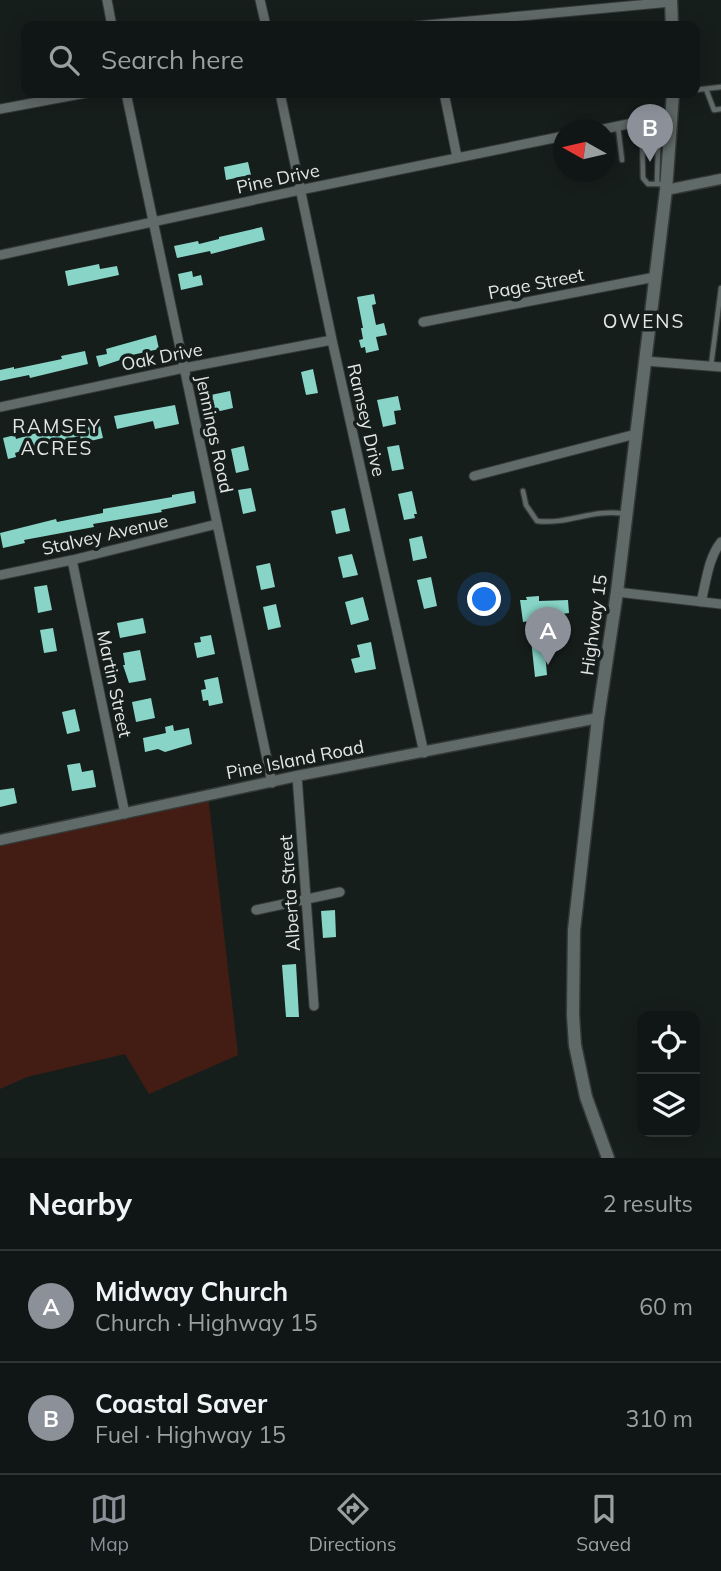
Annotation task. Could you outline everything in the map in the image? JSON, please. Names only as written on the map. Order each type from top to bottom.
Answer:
[{"type":"main road","points":[[671,1],[672,21]]},
{"type":"main road","name":"Highway 15","points":[[608,1158],[586,1097],[575,1045],[574,930],[598,718],[617,592],[655,277],[664,145],[672,115],[673,98]]},
{"type":"street","points":[[107,0],[111,21]]},
{"type":"street","points":[[260,0],[265,21]]},
{"type":"street","points":[[471,21],[671,1]]},
{"type":"street","points":[[0,109],[59,98]]},
{"type":"street","name":"Jennings Road","points":[[127,98],[272,783]]},
{"type":"street","name":"Ramsey Drive","points":[[281,98],[424,753]]},
{"type":"street","points":[[445,98],[457,157]]},
{"type":"street","points":[[618,126],[672,115]]},
{"type":"street","name":"Pine Drive","points":[[0,255],[553,138]]},
{"type":"street","points":[[663,186],[721,179]]},
{"type":"street","name":"Page Street","points":[[423,322],[655,277]]},
{"type":"street","name":"Oak Drive","points":[[0,407],[332,340]]},
{"type":"street","points":[[645,361],[716,367]]},
{"type":"street","points":[[474,476],[636,434]]},
{"type":"street","name":"Stalvey Avenue","points":[[0,575],[217,524]]},
{"type":"street","points":[[701,602],[710,564],[721,542]]},
{"type":"street","name":"Martin Street","points":[[72,560],[125,814]]},
{"type":"street","points":[[617,592],[721,604]]},
{"type":"street","name":"Pine Island Road","points":[[0,840],[297,776],[598,718]]},
{"type":"street","name":"Alberta Street","points":[[297,776],[314,1006]]},
{"type":"street","points":[[256,910],[340,892]]},
{"type":"lane","points":[[700,90],[721,87]]},
{"type":"lane","points":[[706,89],[714,110],[721,109]]},
{"type":"lane","points":[[642,121],[643,178],[648,184],[663,186]]},
{"type":"lane","points":[[618,126],[622,160]]},
{"type":"lane","points":[[642,147],[664,145]]},
{"type":"lane","points":[[716,367],[721,288]]},
{"type":"lane","points":[[523,491],[526,505],[537,521],[551,523],[608,511],[626,514]]},
{"type":"shaded area","points":[[208,795],[238,1055],[149,1094],[125,1054],[27,1077],[0,1089],[0,840]]},
{"type":"building","points":[[248,162],[251,175],[226,180],[224,167]]},
{"type":"building","points":[[262,227],[265,240],[211,254],[210,251],[177,258],[174,246],[198,241],[199,244]]},
{"type":"building","points":[[99,264],[100,269],[117,266],[119,275],[68,286],[65,271]]},
{"type":"building","points":[[192,271],[193,277],[201,275],[203,285],[181,290],[178,274]]},
{"type":"building","points":[[374,294],[376,304],[372,305],[376,325],[384,323],[387,335],[376,337],[379,350],[366,353],[359,340],[363,339],[363,328],[357,297]]},
{"type":"building","points":[[156,335],[159,349],[123,357],[99,367],[96,356],[107,354],[106,349]]},
{"type":"building","points":[[85,351],[88,364],[30,378],[29,375],[0,381],[0,370],[62,359],[61,356]]},
{"type":"building","points":[[313,369],[318,393],[306,395],[301,372]]},
{"type":"building","points":[[230,391],[233,408],[216,412],[216,408],[209,409],[206,396]]},
{"type":"building","points":[[398,396],[401,410],[394,411],[396,424],[383,427],[377,400]]},
{"type":"building","points":[[175,405],[179,424],[155,429],[153,421],[117,429],[114,416]]},
{"type":"building","points":[[99,421],[103,438],[82,443],[80,436],[15,453],[16,457],[8,459],[3,438],[15,435],[16,439],[64,425],[64,429]]},
{"type":"building","points":[[399,445],[404,469],[392,471],[387,447]]},
{"type":"building","points":[[244,446],[249,470],[236,473],[231,449]]},
{"type":"building","points":[[251,488],[256,511],[243,514],[238,490]]},
{"type":"building","points":[[194,491],[196,503],[24,540],[25,543],[3,548],[0,533],[56,519],[57,522],[103,513],[103,509]]},
{"type":"building","points":[[412,491],[417,514],[414,514],[415,518],[404,520],[398,494]]},
{"type":"building","points":[[345,508],[350,531],[336,534],[331,511]]},
{"type":"building","points":[[422,536],[427,558],[413,561],[409,539]]},
{"type":"building","points":[[352,554],[358,575],[343,578],[338,557]]},
{"type":"building","points":[[270,563],[275,587],[261,590],[256,566]]},
{"type":"building","points":[[431,577],[437,606],[424,609],[417,580]]},
{"type":"building","points":[[47,585],[52,610],[38,613],[34,587]]},
{"type":"building","points":[[539,596],[539,601],[568,600],[569,613],[542,617],[547,675],[535,677],[529,621],[523,622],[520,600]]},
{"type":"building","points":[[363,597],[369,620],[351,625],[345,602]]},
{"type":"building","points":[[276,604],[281,627],[268,630],[263,607]]},
{"type":"building","points":[[143,618],[146,633],[120,638],[117,623]]},
{"type":"building","points":[[53,628],[57,651],[44,653],[40,630]]},
{"type":"building","points":[[211,635],[215,654],[197,658],[194,643],[201,642],[200,637]]},
{"type":"building","points":[[371,642],[376,669],[355,673],[351,659],[360,657],[357,645]]},
{"type":"building","points":[[140,650],[146,680],[129,683],[123,665],[123,653]]},
{"type":"building","points":[[218,677],[223,703],[209,706],[208,700],[203,701],[201,690],[206,689],[204,680]]},
{"type":"building","points":[[151,698],[155,718],[136,722],[132,702]]},
{"type":"building","points":[[75,709],[80,731],[67,734],[62,712]]},
{"type":"building","points":[[173,725],[174,731],[189,728],[192,744],[165,752],[158,749],[145,752],[143,738],[166,733],[165,727]]},
{"type":"building","points":[[80,763],[82,772],[93,770],[96,787],[72,791],[67,765]]},
{"type":"building","points":[[14,788],[17,803],[0,807],[0,790]]},
{"type":"building","points":[[335,910],[336,937],[323,938],[321,911]]},
{"type":"building","points":[[296,964],[299,1017],[286,1017],[282,965]]},
{"type":"place","name":"Coastal Saver","points":[[650,162]]},
{"type":"place","name":"Midway Church","points":[[548,665]]},
{"type":"district","name":"OWENS","points":[[644,321]]},
{"type":"district","name":"RAMSEY ACRES","points":[[57,437]]}]
